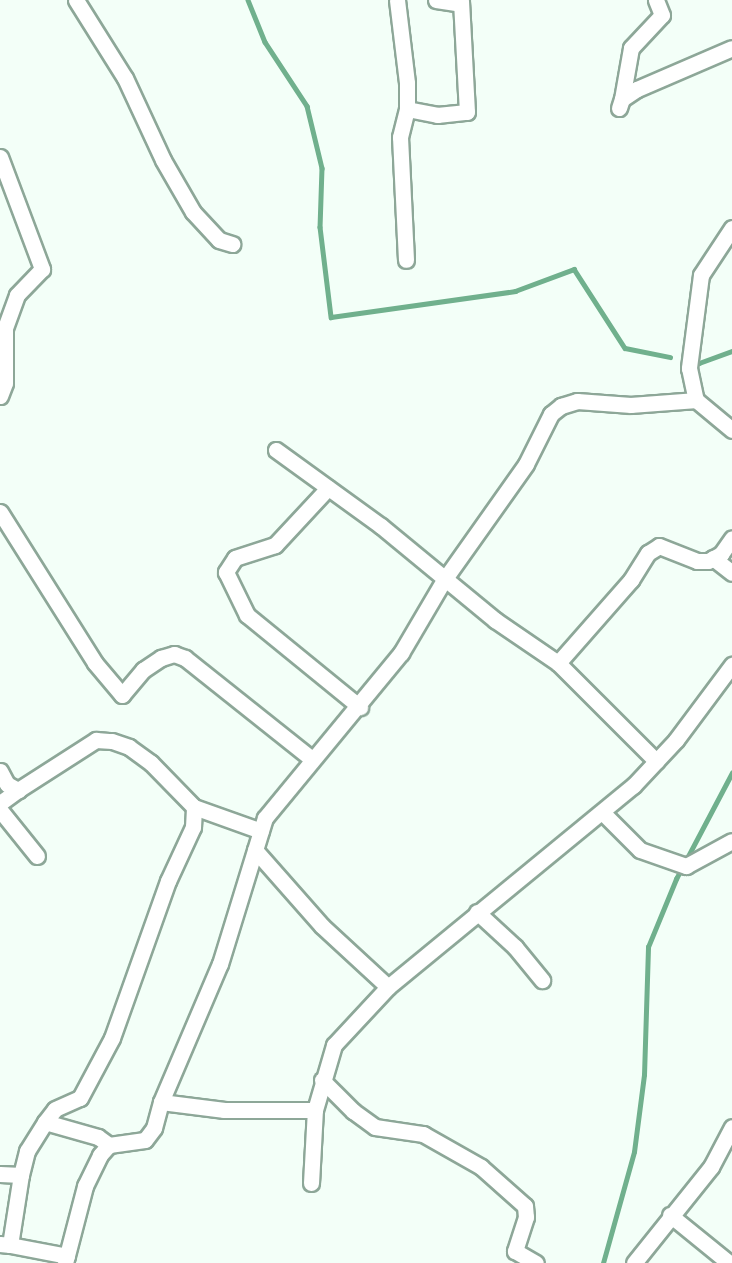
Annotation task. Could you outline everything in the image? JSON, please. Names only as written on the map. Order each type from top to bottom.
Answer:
[{"type":"street","points":[[76,0],[125,78],[163,160],[193,212],[219,240],[232,244]]},
{"type":"street","points":[[397,0],[407,109],[400,137],[406,260]]},
{"type":"street","points":[[407,109],[437,115],[466,112],[461,2],[436,0]]},
{"type":"street","points":[[656,0],[662,15],[631,48],[621,104],[732,48]]},
{"type":"street","points":[[0,157],[42,269],[17,295],[5,328],[5,383],[0,396]]},
{"type":"street","points":[[732,228],[701,275],[689,368],[696,400],[732,430]]},
{"type":"street","points":[[194,807],[193,827],[168,881],[112,1038],[80,1098],[55,1109],[27,1151],[5,1244],[66,1259],[86,1186],[100,1155],[110,1146],[145,1140],[154,1128],[161,1102],[220,964],[265,818],[312,759],[360,707],[401,653],[444,580],[526,464],[551,414],[561,406],[578,401],[631,405],[696,400]]},
{"type":"street","points":[[276,450],[381,526],[444,580],[558,663],[656,761]]},
{"type":"street","points":[[328,488],[275,545],[236,558],[226,572],[247,615],[360,707]]},
{"type":"street","points":[[0,512],[95,663],[122,695],[143,670],[161,658],[174,654],[185,658],[312,759]]},
{"type":"street","points":[[558,663],[631,580],[648,553],[659,546],[697,561],[721,554],[732,538]]},
{"type":"street","points":[[713,558],[732,573]]},
{"type":"street","points":[[311,1183],[315,1110],[334,1045],[388,987],[477,912],[603,813],[656,761],[732,665]]},
{"type":"street","points":[[0,803],[96,740],[112,741],[129,747],[151,763],[194,807],[261,831]]},
{"type":"street","points":[[0,771],[8,784],[18,790]]},
{"type":"street","points":[[0,810],[37,856]]},
{"type":"street","points":[[603,813],[640,849],[686,866],[732,842]]},
{"type":"street","points":[[255,850],[322,927],[388,987]]},
{"type":"street","points":[[477,912],[515,947],[542,980]]},
{"type":"street","points":[[322,1080],[353,1111],[375,1127],[423,1134],[481,1167],[525,1206],[526,1217],[515,1251],[536,1263]]},
{"type":"street","points":[[161,1102],[224,1110],[315,1110]]},
{"type":"street","points":[[45,1122],[98,1137],[110,1146]]},
{"type":"street","points":[[634,1263],[670,1215],[711,1167],[732,1127]]},
{"type":"street","points":[[0,1174],[21,1175]]},
{"type":"street","points":[[670,1215],[729,1263]]},
{"type":"waterway","points":[[248,0],[265,42],[307,106],[322,168],[320,227],[331,317],[515,291],[574,269],[625,348],[670,357]]},
{"type":"waterway","points":[[692,362],[699,363],[732,351]]},
{"type":"waterway","points":[[603,1263],[634,1152],[644,1075],[648,947],[676,879],[732,773]]}]
